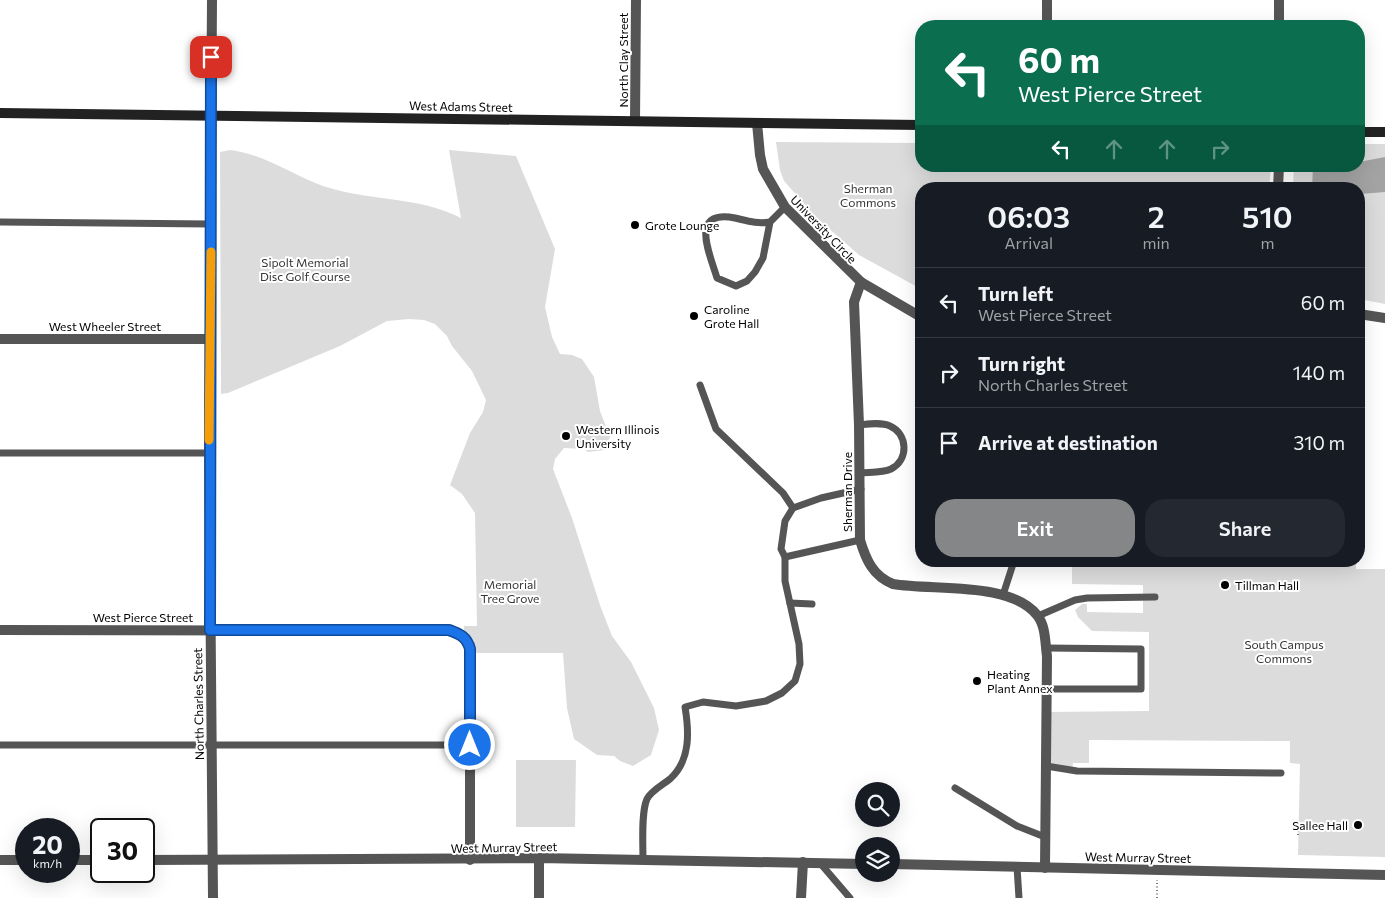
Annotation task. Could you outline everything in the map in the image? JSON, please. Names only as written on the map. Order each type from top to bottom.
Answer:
[{"type":"street","name":"North Charles Street","points":[[212,0],[209,453],[213,898]]},
{"type":"street","name":"North Clay Street","points":[[635,120],[636,0]]},
{"type":"street","points":[[1046,0],[1047,20]]},
{"type":"street","points":[[1279,0],[1279,20]]},
{"type":"street","name":"West Adams Street","points":[[0,113],[915,125]]},
{"type":"street","name":"University Circle","points":[[757,123],[763,169],[785,208],[861,282],[915,314]]},
{"type":"street","points":[[1365,132],[1385,132]]},
{"type":"street","name":"Sherman Drive","points":[[861,282],[854,302],[861,489],[860,540],[866,558],[883,580],[893,584],[1003,595],[1021,602],[1038,616]]},
{"type":"street","points":[[1365,315],[1385,318]]},
{"type":"street","name":"West Wheeler Street","points":[[0,339],[210,339]]},
{"type":"street","points":[[1038,616],[1043,628],[1046,648],[1045,868]]},
{"type":"street","name":"West Pierce Street","points":[[0,630],[449,630],[464,636],[470,649],[470,745]]},
{"type":"street","points":[[470,745],[470,860]]},
{"type":"street","points":[[539,858],[539,898]]},
{"type":"street","name":"West Murray Street","points":[[155,860],[470,860],[539,858],[855,864]]},
{"type":"street","points":[[0,860],[15,860]]},
{"type":"street","points":[[802,898],[804,862]]},
{"type":"street","name":"West Murray Street","points":[[900,864],[1385,875]]},
{"type":"lane","points":[[770,222],[763,258],[747,281],[736,286],[716,278],[704,234],[706,226],[714,218],[725,216],[760,224],[770,222],[785,208]]},
{"type":"lane","points":[[0,222],[211,224]]},
{"type":"lane","points":[[700,385],[716,429],[784,493],[793,508]]},
{"type":"lane","points":[[859,425],[885,424],[892,427],[898,432],[905,446],[901,460],[896,466],[889,470],[860,473]]},
{"type":"lane","points":[[0,454],[209,453]]},
{"type":"lane","points":[[643,860],[645,809],[648,797],[673,777],[683,761],[688,747],[685,707],[703,702],[736,706],[766,701],[782,693],[795,682],[800,664],[799,644],[785,581],[785,557],[781,549],[782,530],[793,508],[821,498],[861,489]]},
{"type":"lane","points":[[785,557],[860,540]]},
{"type":"lane","points":[[1003,595],[1012,567]]},
{"type":"lane","points":[[1038,616],[1075,600],[1087,598],[1155,597]]},
{"type":"lane","points":[[790,602],[812,604]]},
{"type":"lane","points":[[1046,648],[1140,649],[1141,689],[1046,689]]},
{"type":"lane","points":[[0,745],[470,745]]},
{"type":"lane","points":[[1046,766],[1077,771],[1281,773]]},
{"type":"lane","points":[[955,788],[1017,826],[1045,837]]},
{"type":"lane","points":[[820,863],[850,898]]},
{"type":"lane","points":[[1017,867],[1019,898]]},
{"type":"path","points":[[1298,828],[1298,835]]},
{"type":"path","points":[[1157,879],[1157,898]]},
{"type":"green space","name":"Sherman Commons","points":[[776,142],[915,143],[915,172],[1270,172],[1270,182],[915,182],[915,286],[859,255],[817,218],[784,181],[780,170]]},
{"type":"green space","points":[[1365,144],[1385,144],[1385,304],[1365,300],[1365,182],[1293,182],[1294,172],[1365,172]]},
{"type":"green space","name":"Sipolt Memorial Disc Golf Course","points":[[230,150],[266,160],[323,186],[340,191],[428,206],[461,218],[449,150],[516,156],[555,249],[545,307],[552,337],[560,354],[572,355],[582,359],[594,377],[600,411],[610,437],[604,450],[588,452],[584,449],[564,448],[555,459],[553,469],[572,518],[612,636],[631,662],[654,708],[659,730],[651,755],[633,766],[620,761],[614,756],[597,755],[574,739],[567,708],[563,653],[471,653],[464,637],[464,626],[477,626],[475,513],[462,494],[450,485],[470,433],[483,412],[486,400],[472,371],[452,346],[447,336],[435,324],[424,320],[409,319],[387,321],[340,346],[228,393],[221,394],[220,152]]},
{"type":"green space","name":"South Campus Commons","points":[[1072,567],[1356,567],[1356,569],[1385,569],[1385,857],[1298,855],[1300,764],[1290,763],[1290,741],[1089,740],[1089,763],[1073,763],[1072,770],[1046,766],[1046,712],[1149,711],[1149,632],[1092,631],[1078,617],[1075,610],[1082,604],[1087,604],[1087,612],[1143,613],[1143,585],[1072,584]]},
{"type":"green space","points":[[516,760],[576,760],[575,827],[516,827]]},
{"type":"shaded area","points":[[1385,157],[1385,192],[1365,194],[1365,182],[1312,182],[1313,172],[1365,172],[1365,161]]},
{"type":"slow traffic","points":[[209,440],[211,252]]},
{"type":"place","name":"Grote Lounge","points":[[635,225]]},
{"type":"place","name":"Caroline Grote Hall","points":[[694,316]]},
{"type":"place","name":"Western Illinois University","points":[[566,436]]},
{"type":"place","name":"Tillman Hall","points":[[1225,585]]},
{"type":"place","name":"Heating Plant Annex","points":[[977,681]]},
{"type":"place","name":"Sallee Hall","points":[[1358,825]]},
{"type":"route","points":[[211,57],[210,630],[449,630],[464,636],[470,649],[470,745]]},
{"type":"park label","name":"Memorial Tree Grove","points":[[510,591]]}]
